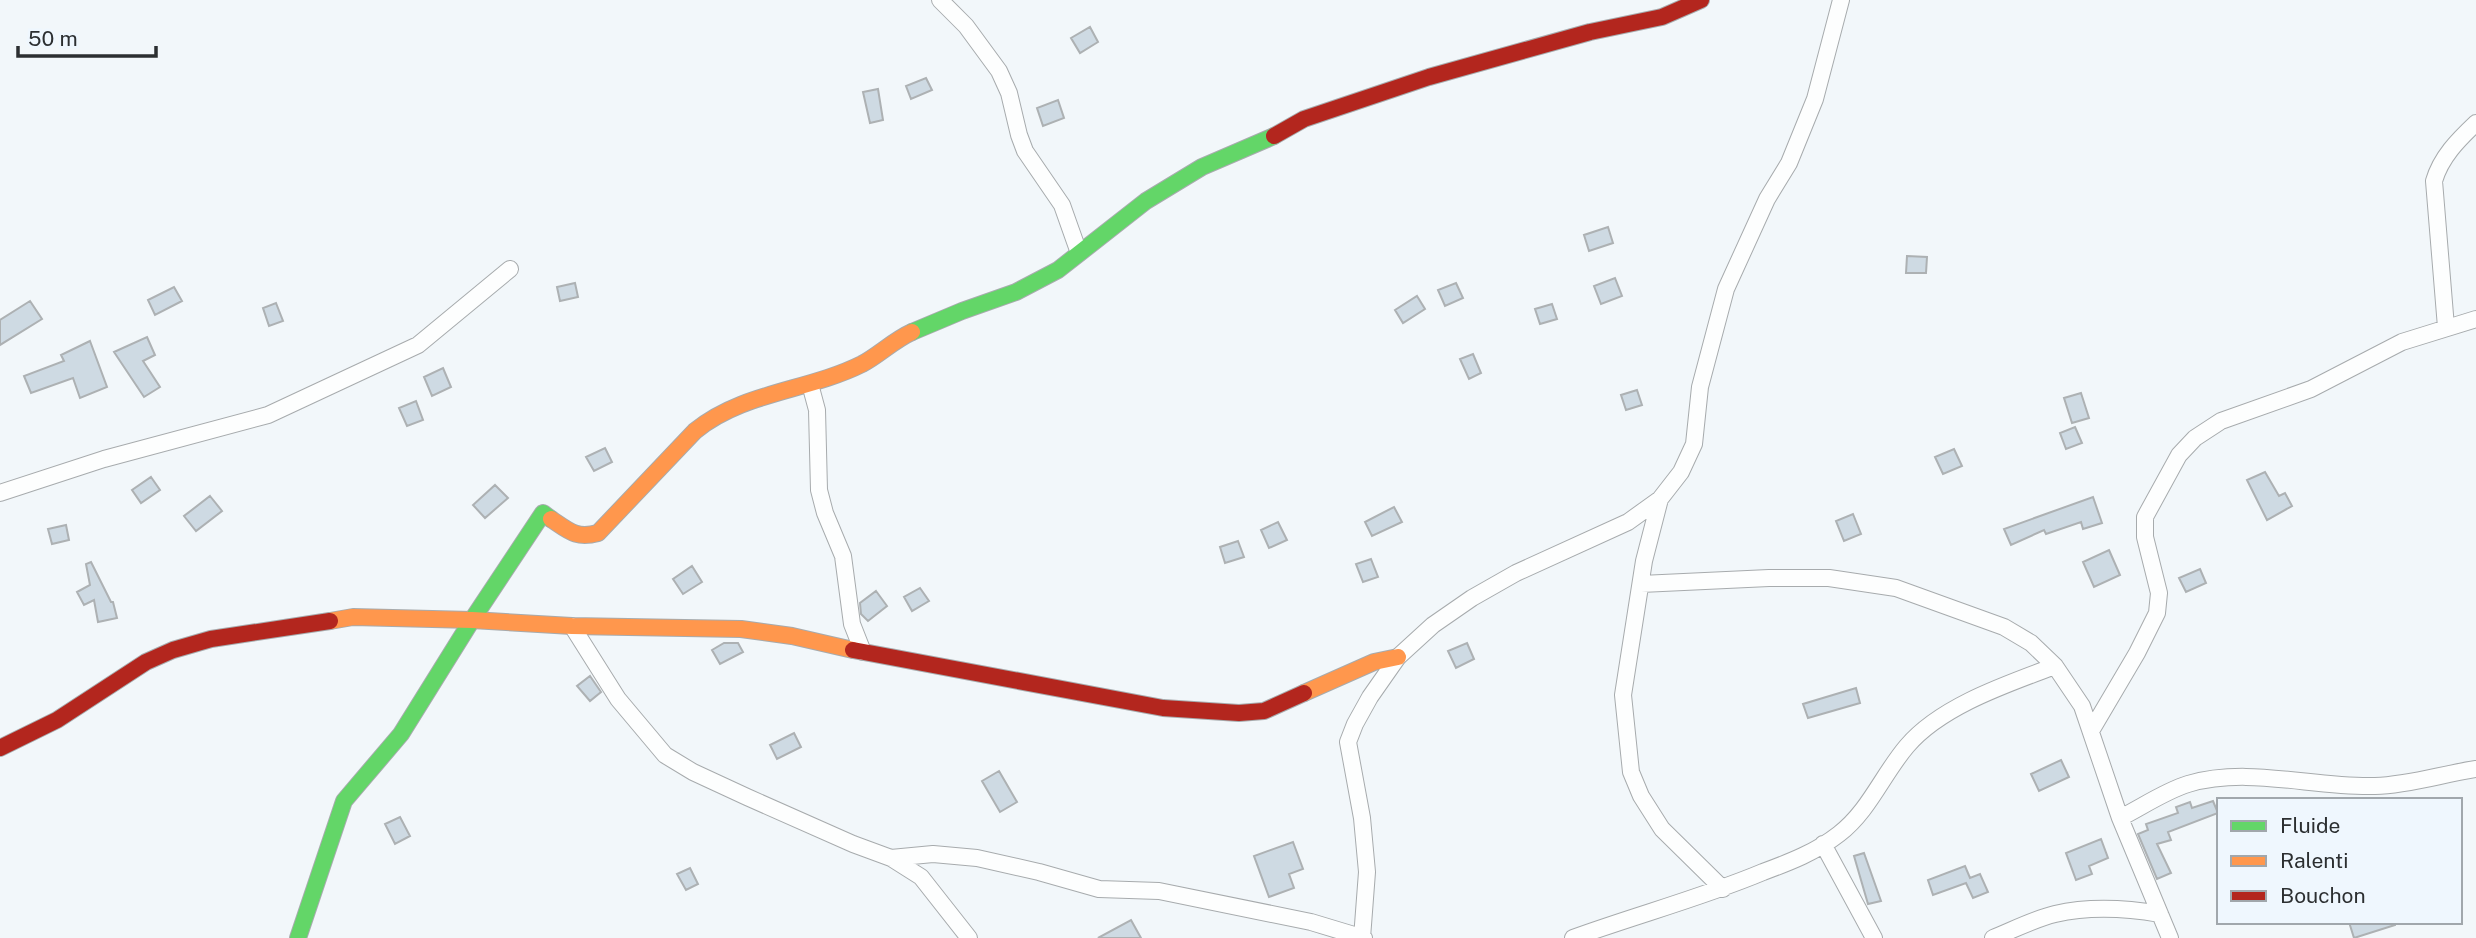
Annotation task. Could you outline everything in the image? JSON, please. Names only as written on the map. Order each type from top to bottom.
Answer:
[{"type":"street","points":[[940,0],[973,34],[999,71],[1009,93],[1025,150],[1062,205],[1079,253]]},
{"type":"street","points":[[298,938],[344,801],[401,734],[542,513],[570,532],[583,537],[598,533],[695,431],[712,417],[862,364],[906,335],[1016,292],[1058,270],[1146,201],[1202,167],[1266,141],[1304,119],[1443,73],[1590,32],[1662,17],[1701,0]]},
{"type":"street","points":[[891,858],[933,854],[978,858],[1099,889],[1159,891],[1311,922],[1362,938],[1367,872],[1362,818],[1348,742],[1370,697],[1398,657],[1433,625],[1472,598],[1516,573],[1628,522],[1660,499],[1681,472],[1695,444],[1700,387],[1726,289],[1767,199],[1789,163],[1815,99],[1841,0]]},
{"type":"street","points":[[2446,327],[2434,181],[2438,168],[2454,144],[2476,123]]},
{"type":"street","points":[[0,493],[104,459],[268,415],[418,345],[510,269]]},
{"type":"street","points":[[2091,731],[2157,613],[2159,593],[2146,537],[2145,517],[2159,489],[2195,438],[2221,421],[2311,389],[2402,342],[2476,319]]},
{"type":"street","points":[[810,384],[817,410],[819,491],[843,556],[852,624],[863,653]]},
{"type":"street","points":[[1660,499],[1644,561],[1623,695],[1631,772],[1641,796],[1662,829],[1723,888]]},
{"type":"street","points":[[1641,584],[1829,578],[1896,588],[2004,627],[2031,643],[2055,666],[2082,706],[2120,818],[2170,938]]},
{"type":"street","points":[[0,748],[57,720],[146,662],[173,650],[211,639],[353,617],[572,626],[741,629],[792,636],[863,653],[1163,708],[1239,713],[1264,711],[1374,662],[1398,657]]},
{"type":"street","points":[[572,626],[618,699],[665,755],[693,772],[747,797],[891,858],[921,877],[969,938]]},
{"type":"street","points":[[1573,938],[1723,888],[1806,855],[1840,833],[1867,803],[1908,746],[1934,723],[1984,693],[2055,666]]},
{"type":"street","points":[[2120,818],[2185,785],[2214,778],[2241,776],[2335,786],[2378,786],[2476,769]]},
{"type":"street","points":[[1823,844],[1874,938]]},
{"type":"street","points":[[1993,938],[2053,914],[2088,908],[2131,909],[2160,914]]},
{"type":"building","points":[[1090,27],[1098,42],[1080,53],[1071,38]]},
{"type":"building","points":[[926,78],[932,90],[911,99],[906,86]]},
{"type":"building","points":[[878,89],[883,120],[870,123],[863,92]]},
{"type":"building","points":[[1058,100],[1064,118],[1043,126],[1037,108]]},
{"type":"building","points":[[1608,227],[1613,243],[1589,251],[1584,235]]},
{"type":"building","points":[[1907,256],[1927,257],[1926,273],[1906,273]]},
{"type":"building","points":[[1615,278],[1622,296],[1601,304],[1594,286]]},
{"type":"building","points":[[575,283],[578,297],[560,301],[557,287]]},
{"type":"building","points":[[1456,283],[1463,298],[1445,306],[1438,290]]},
{"type":"building","points":[[174,287],[182,301],[155,315],[148,300]]},
{"type":"building","points":[[1417,296],[1425,309],[1403,323],[1395,310]]},
{"type":"building","points":[[30,301],[42,319],[0,345],[0,320]]},
{"type":"building","points":[[276,303],[283,321],[269,326],[263,308]]},
{"type":"building","points":[[1552,304],[1557,319],[1540,324],[1535,309]]},
{"type":"building","points":[[147,337],[155,355],[143,361],[160,387],[144,397],[114,352]]},
{"type":"building","points":[[90,341],[107,387],[80,398],[73,378],[31,393],[24,376],[64,361],[61,355]]},
{"type":"building","points":[[1473,354],[1481,373],[1469,379],[1460,359]]},
{"type":"building","points":[[443,368],[451,387],[432,396],[424,377]]},
{"type":"building","points":[[1637,390],[1642,405],[1626,410],[1621,395]]},
{"type":"building","points":[[2081,393],[2089,418],[2072,423],[2064,398]]},
{"type":"building","points":[[416,401],[423,420],[407,426],[399,408]]},
{"type":"building","points":[[2075,427],[2082,443],[2066,449],[2060,433]]},
{"type":"building","points":[[605,448],[612,462],[594,471],[586,457]]},
{"type":"building","points":[[1954,449],[1962,466],[1943,474],[1935,457]]},
{"type":"building","points":[[2265,472],[2279,496],[2285,493],[2292,506],[2267,520],[2247,480]]},
{"type":"building","points":[[151,477],[160,490],[141,503],[132,490]]},
{"type":"building","points":[[495,485],[508,498],[485,518],[473,505]]},
{"type":"building","points":[[210,496],[222,511],[196,531],[184,516]]},
{"type":"building","points":[[2093,497],[2102,523],[2083,529],[2081,522],[2046,534],[2044,530],[2011,545],[2004,529]]},
{"type":"building","points":[[1394,507],[1402,522],[1372,536],[1365,522]]},
{"type":"building","points":[[1853,514],[1861,534],[1844,541],[1836,521]]},
{"type":"building","points":[[1278,522],[1287,540],[1269,548],[1261,530]]},
{"type":"building","points":[[66,525],[69,540],[52,544],[48,529]]},
{"type":"building","points":[[1238,541],[1244,557],[1225,563],[1220,547]]},
{"type":"building","points":[[2109,550],[2120,575],[2094,587],[2083,562]]},
{"type":"building","points":[[1371,559],[1378,577],[1363,582],[1356,564]]},
{"type":"building","points":[[91,562],[113,602],[117,618],[98,622],[94,600],[84,605],[77,592],[90,585],[86,564]]},
{"type":"building","points":[[692,566],[702,582],[683,594],[673,579]]},
{"type":"building","points":[[2200,569],[2206,583],[2186,592],[2179,578]]},
{"type":"building","points":[[920,588],[929,601],[912,611],[904,597]]},
{"type":"building","points":[[876,591],[887,606],[868,621],[861,614],[860,603]]},
{"type":"building","points":[[724,643],[738,643],[743,652],[720,664],[712,650]]},
{"type":"building","points":[[1467,643],[1474,659],[1456,668],[1448,651]]},
{"type":"building","points":[[590,676],[601,692],[590,701],[577,686]]},
{"type":"building","points":[[1856,688],[1860,703],[1808,718],[1803,704]]},
{"type":"building","points":[[794,733],[801,747],[777,759],[770,745]]},
{"type":"building","points":[[2061,760],[2069,777],[2039,791],[2031,774]]},
{"type":"building","points":[[999,771],[1017,802],[1000,812],[982,781]]},
{"type":"building","points":[[2213,801],[2217,813],[2168,832],[2171,840],[2157,844],[2171,873],[2157,879],[2138,834],[2148,830],[2146,824],[2178,813],[2176,807],[2190,802],[2192,808]]},
{"type":"building","points":[[400,817],[410,836],[395,844],[385,824]]},
{"type":"building","points":[[2101,839],[2108,858],[2089,866],[2092,874],[2076,880],[2066,853]]},
{"type":"building","points":[[1293,842],[1303,869],[1289,874],[1294,888],[1269,897],[1254,856]]},
{"type":"building","points":[[1864,853],[1881,901],[1868,904],[1854,856]]},
{"type":"building","points":[[1965,866],[1970,878],[1980,874],[1988,892],[1973,898],[1966,883],[1933,895],[1928,880]]},
{"type":"building","points":[[690,868],[698,884],[686,890],[677,874]]},
{"type":"building","points":[[1131,920],[1141,938],[1098,938]]},
{"type":"building","points":[[2350,924],[2395,924],[2395,925],[2354,938]]},
{"type":"traffic: fast","points":[[912,332],[1016,292],[1058,270],[1146,201],[1202,167],[1274,136]]},
{"type":"traffic: fast","points":[[298,938],[344,801],[401,734],[543,513],[551,519]]},
{"type":"traffic: slow","points":[[551,519],[578,534],[598,533],[695,431],[713,418],[754,400],[862,364],[912,332]]},
{"type":"traffic: slow","points":[[330,621],[353,617],[572,626],[741,629],[792,636],[853,650]]},
{"type":"traffic: slow","points":[[1304,693],[1374,662],[1398,657]]},
{"type":"traffic: jam","points":[[1274,136],[1304,119],[1429,77],[1590,32],[1662,17],[1701,0]]},
{"type":"traffic: jam","points":[[0,748],[57,720],[146,662],[173,650],[211,639],[330,621]]},
{"type":"traffic: jam","points":[[853,650],[1163,708],[1239,713],[1264,711],[1304,693]]}]
